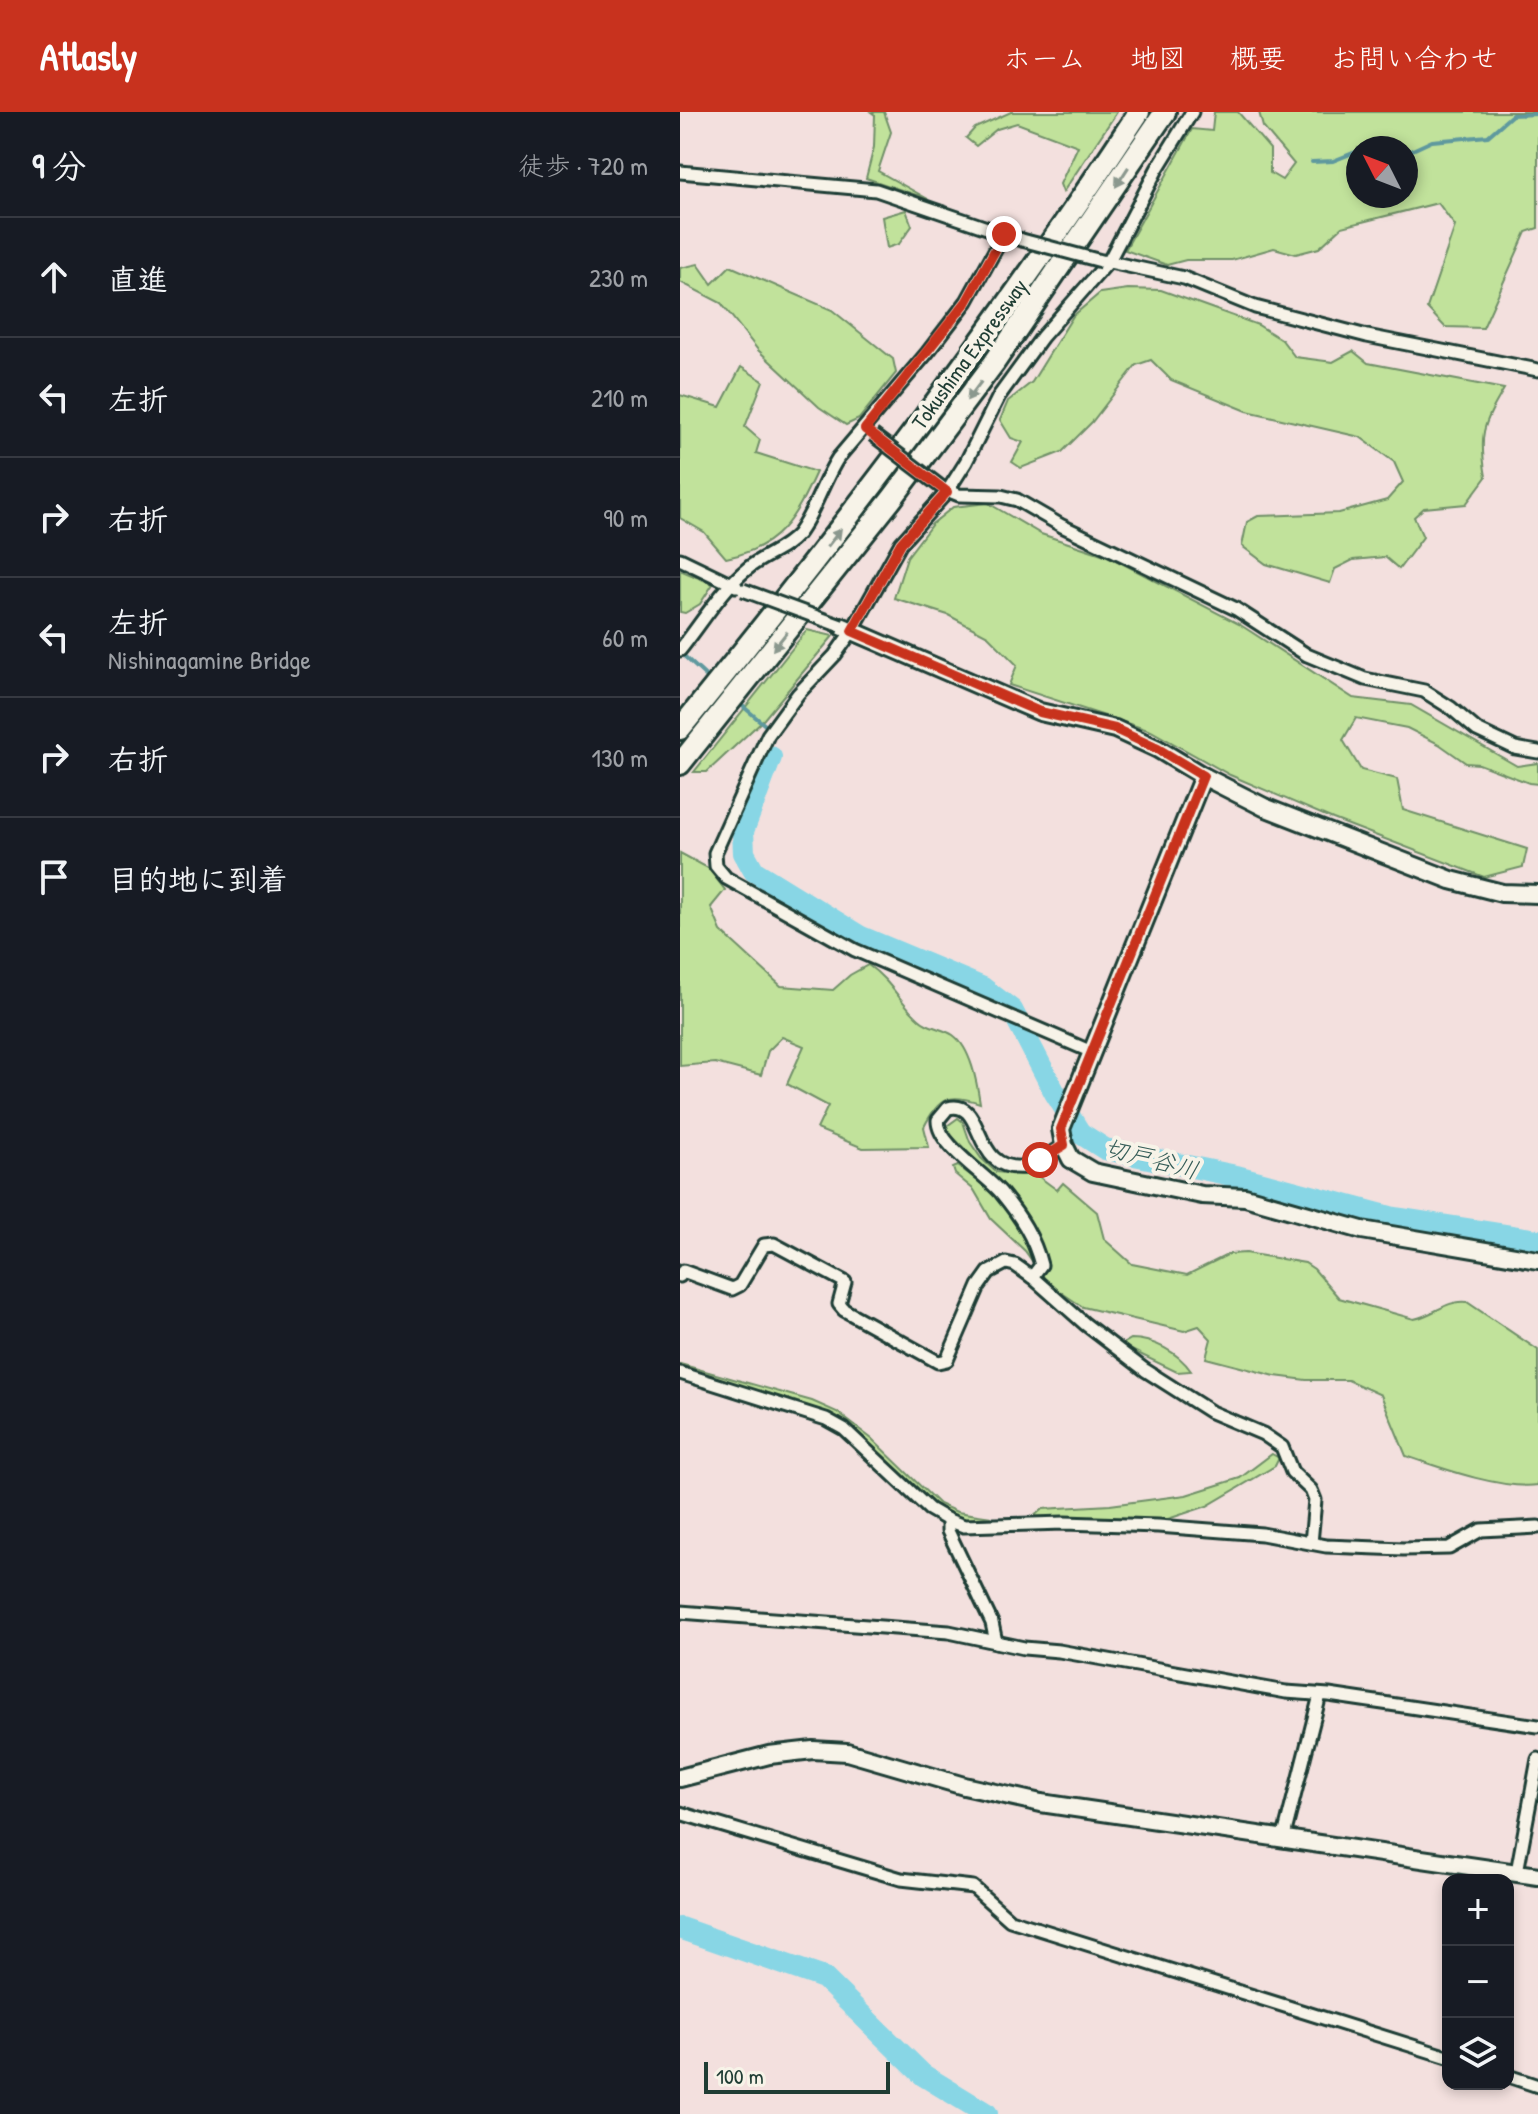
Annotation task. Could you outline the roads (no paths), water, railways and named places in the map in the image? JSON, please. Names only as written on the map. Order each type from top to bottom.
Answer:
[{"type":"highway","name":"Tokushima Expressway","points":[[680,729],[878,481],[975,349],[1139,112]]},
{"type":"highway","name":"Tokushima Expressway","points":[[680,764],[881,513],[994,363],[1165,112]]},
{"type":"street","points":[[1092,1052],[855,950],[726,878],[716,866],[715,853],[768,735],[798,694],[835,655],[846,629],[901,543],[966,462],[999,396],[1042,337],[1105,261],[1192,112]]},
{"type":"street","points":[[680,172],[876,190],[1022,240],[1184,278],[1255,307],[1367,336],[1538,370]]},
{"type":"street","points":[[680,650],[731,584],[748,568],[798,534],[838,458],[869,432],[967,301],[1004,234]]},
{"type":"street","points":[[869,432],[944,490],[959,495],[1001,496],[1017,500],[1062,526],[1236,609],[1307,655],[1365,679],[1424,691],[1477,730],[1515,748],[1538,752]]},
{"type":"street","points":[[680,559],[743,590],[846,629],[1040,712],[1115,729],[1264,807],[1451,880],[1502,893],[1538,894]]},
{"type":"street","points":[[1203,776],[1061,1129],[1071,1159],[1093,1172],[1202,1195],[1245,1197],[1362,1230],[1538,1260]]},
{"type":"street","points":[[1032,1277],[1041,1265],[1036,1244],[1020,1216],[1000,1191],[942,1137],[938,1120],[948,1108],[966,1109],[973,1117],[985,1149],[1005,1164],[1026,1167],[1064,1145]]},
{"type":"street","points":[[680,1276],[683,1271],[732,1289],[740,1285],[764,1245],[774,1244],[845,1282],[839,1304],[844,1310],[938,1362],[947,1360],[979,1286],[989,1272],[1006,1263],[1015,1265],[1145,1370],[1211,1412],[1263,1434],[1282,1447],[1292,1472],[1311,1490],[1315,1500],[1311,1543]]},
{"type":"street","points":[[680,1373],[826,1419],[844,1429],[929,1509],[964,1526],[1064,1523],[1158,1526],[1262,1534],[1311,1543],[1403,1549],[1449,1548],[1481,1530],[1538,1527]]},
{"type":"street","points":[[948,1520],[948,1531],[992,1623],[996,1642]]},
{"type":"street","points":[[680,1612],[949,1632],[1286,1692],[1538,1726]]},
{"type":"street","points":[[1283,1840],[1320,1695]]},
{"type":"street","points":[[680,1778],[769,1755],[813,1750],[847,1752],[964,1786],[1041,1803],[1538,1876]]},
{"type":"street","points":[[1517,1872],[1538,1759]]},
{"type":"street","points":[[680,1813],[901,1879],[973,1887],[1010,1920],[1442,2055]]},
{"type":"street","points":[[1514,2078],[1538,2086]]},
{"type":"waterway","points":[[1418,147],[1432,141],[1488,136],[1512,115],[1538,114]]},
{"type":"waterway","points":[[1312,162],[1333,161],[1346,156]]},
{"type":"waterway","points":[[684,656],[710,680]]},
{"type":"waterway","points":[[739,703],[765,725]]},
{"type":"waterway","name":"切戸谷川","points":[[771,757],[743,831],[744,853],[754,871],[861,937],[983,988],[1012,1010],[1055,1093],[1080,1133],[1105,1149],[1236,1176],[1390,1217],[1538,1240]]},
{"type":"waterway","points":[[680,1928],[824,1978],[923,2075],[987,2114]]}]
